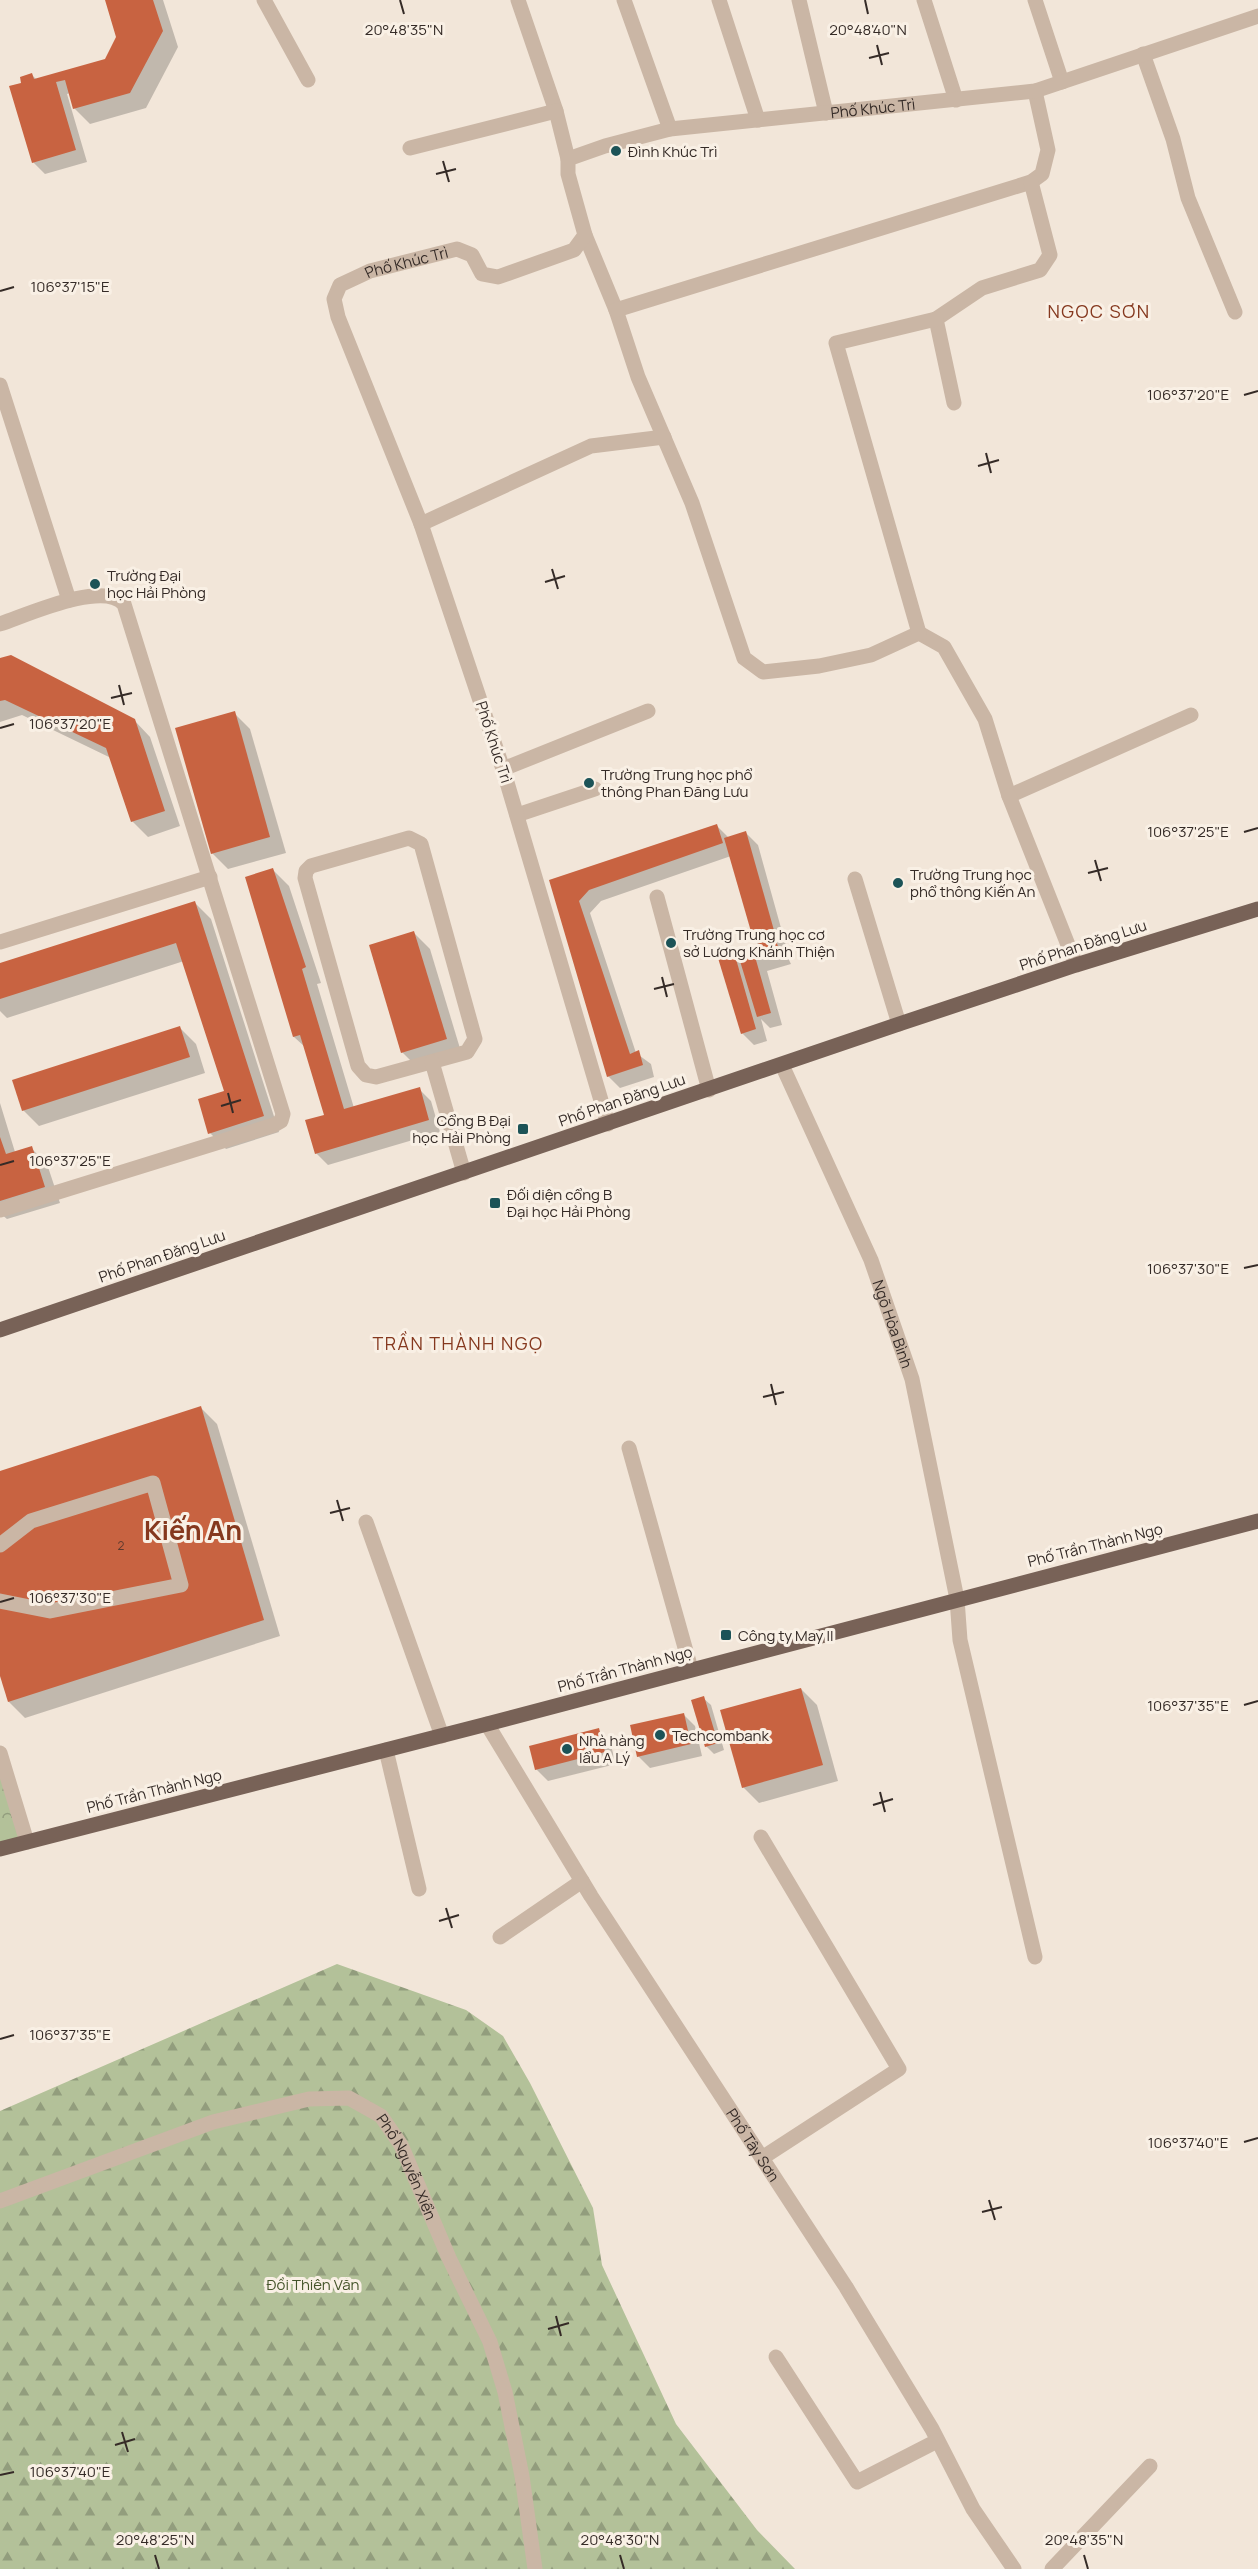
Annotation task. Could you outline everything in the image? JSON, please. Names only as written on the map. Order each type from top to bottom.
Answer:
[{"type":"main road","name":"Phố Phan Đăng Lưu","points":[[0,1330],[899,1024],[1258,909]]},
{"type":"main road","name":"Phố Trần Thành Ngọ","points":[[0,1849],[442,1736],[1258,1521]]},
{"type":"street","points":[[264,0],[308,80]]},
{"type":"street","points":[[518,0],[556,111],[568,159],[568,174],[585,235],[616,310],[638,377],[692,503],[744,658],[763,672],[819,666],[871,655],[919,633]]},
{"type":"street","points":[[624,0],[670,129]]},
{"type":"street","points":[[719,0],[758,120]]},
{"type":"street","points":[[799,0],[825,113]]},
{"type":"street","points":[[924,0],[956,100]]},
{"type":"street","points":[[1035,0],[1062,82]]},
{"type":"street","name":"Phố Khúc Trì","points":[[568,159],[670,129],[1035,92],[1258,16]]},
{"type":"street","points":[[1143,54],[1173,139],[1188,198],[1235,312]]},
{"type":"street","points":[[616,310],[1031,182],[1042,174],[1048,150],[1035,92]]},
{"type":"street","points":[[410,148],[556,111]]},
{"type":"street","points":[[1031,182],[1050,255],[1040,270],[982,288],[936,319],[836,343],[919,633],[944,647],[985,719],[1009,796],[1076,966]]},
{"type":"street","name":"Phố Khúc Trì","points":[[585,235],[574,250],[498,277],[482,274],[472,255],[457,249],[370,271],[340,285],[334,299],[338,317],[421,524],[503,769],[608,1124]]},
{"type":"street","points":[[936,319],[954,403]]},
{"type":"street","points":[[0,385],[69,600]]},
{"type":"street","points":[[421,524],[591,446],[664,437]]},
{"type":"street","points":[[0,624],[69,600],[110,594],[118,597],[124,604],[282,1107],[280,1121],[0,1210]]},
{"type":"street","points":[[503,769],[648,711]]},
{"type":"street","points":[[1009,796],[1191,715]]},
{"type":"street","points":[[516,815],[595,789]]},
{"type":"street","points":[[409,838],[421,844],[476,1039],[467,1052],[432,1062],[376,1077],[366,1075],[358,1066],[305,878],[311,866],[409,838]]},
{"type":"street","points":[[0,942],[210,877]]},
{"type":"street","points":[[855,879],[899,1024]]},
{"type":"street","points":[[657,897],[709,1090]]},
{"type":"street","points":[[432,1062],[464,1173]]},
{"type":"street","name":"Ngõ Hòa Bình","points":[[782,1065],[871,1260],[912,1378],[957,1599],[960,1641],[1035,1957]]},
{"type":"street","points":[[629,1448],[692,1669]]},
{"type":"street","points":[[0,1545],[31,1521],[153,1483],[181,1585],[50,1611],[0,1600]]},
{"type":"street","points":[[366,1522],[442,1736]]},
{"type":"street","name":"Phố Tây Sơn","points":[[487,1724],[582,1881],[846,2287],[938,2441],[973,2509],[1014,2569]]},
{"type":"street","points":[[386,1750],[419,1889]]},
{"type":"street","points":[[0,1753],[27,1842]]},
{"type":"street","points":[[761,1837],[899,2069],[762,2158]]},
{"type":"street","points":[[500,1937],[582,1881]]},
{"type":"street","name":"Phố Nguyễn Xiển","points":[[0,2201],[213,2122],[309,2099],[349,2098],[381,2116],[400,2145],[449,2258],[490,2342],[505,2392],[522,2476],[535,2569]]},
{"type":"street","points":[[776,2357],[857,2482],[938,2441]]},
{"type":"street","points":[[1052,2569],[1150,2466]]},
{"type":"green space","points":[[0,1752],[27,1842],[0,1849]]},
{"type":"green space","name":"Đồi Thiên Văn","points":[[337,1964],[466,2010],[503,2036],[530,2083],[593,2208],[602,2265],[676,2424],[757,2530],[795,2569],[0,2569],[0,2111]]},
{"type":"building","points":[[105,0],[153,0],[163,31],[130,93],[73,109],[65,80],[56,82],[76,150],[32,163],[9,86],[21,83],[20,77],[32,73],[34,79],[105,59],[116,37]]},
{"type":"building","points":[[11,655],[135,719],[165,811],[131,822],[106,748],[5,700],[0,701],[0,658]]},
{"type":"building","points":[[235,711],[270,837],[211,854],[175,728]]},
{"type":"building","points":[[717,824],[723,843],[589,890],[579,901],[630,1054],[639,1050],[643,1065],[607,1077],[549,880]]},
{"type":"building","points":[[746,831],[775,934],[754,942],[724,838]]},
{"type":"building","points":[[273,868],[306,967],[302,969],[344,1109],[420,1087],[429,1120],[315,1154],[305,1120],[324,1115],[300,1035],[293,1037],[245,877]]},
{"type":"building","points":[[195,901],[264,1116],[208,1134],[198,1099],[224,1091],[176,943],[0,999],[0,963]]},
{"type":"building","points":[[414,931],[447,1039],[401,1053],[369,945]]},
{"type":"building","points":[[775,938],[780,952],[756,960],[771,1013],[757,1017],[737,951]]},
{"type":"building","points":[[734,952],[756,1029],[741,1034],[718,958]]},
{"type":"building","points":[[180,1026],[190,1057],[22,1111],[12,1080]]},
{"type":"building","points":[[0,1137],[6,1154],[32,1146],[45,1187],[0,1201]]},
{"type":"building","points":[[201,1406],[264,1620],[8,1702],[0,1676],[0,1471]]},
{"type":"building","points":[[801,1688],[823,1765],[742,1788],[720,1710]]},
{"type":"building","points":[[704,1696],[718,1743],[705,1747],[691,1700]]},
{"type":"building","name":"Techcombank","points":[[684,1713],[691,1744],[637,1757],[630,1725]]},
{"type":"building","name":"Nhà hàng lẩu A Lý","points":[[599,1728],[605,1752],[535,1770],[529,1746]]},
{"type":"place","name":"Đình Khúc Trì","points":[[616,151]]},
{"type":"place","name":"Trường Đại học Hải Phòng","points":[[95,584]]},
{"type":"place","name":"Trường Trung học phổ thông Phan Đăng Lưu","points":[[589,783]]},
{"type":"place","name":"Trường Trung học phổ thông Kiến An","points":[[898,883]]},
{"type":"place","name":"Trường Trung học cơ sở Lương Khánh Thiện","points":[[671,943]]},
{"type":"place","name":"Cổng B Đại học Hải Phòng","points":[[523,1129]]},
{"type":"place","name":"Đối diện cổng B Đại học Hải Phòng","points":[[495,1203]]},
{"type":"place","name":"Công ty May II","points":[[726,1635]]},
{"type":"place","name":"Techcombank","points":[[660,1735]]},
{"type":"place","name":"Nhà hàng lẩu A Lý","points":[[567,1749]]},
{"type":"district","name":"NGỌC SƠN","points":[[1099,311]]},
{"type":"district","name":"TRẦN THÀNH NGỌ","points":[[458,1343]]},
{"type":"district","name":"Kiến An","points":[[193,1529]]}]
